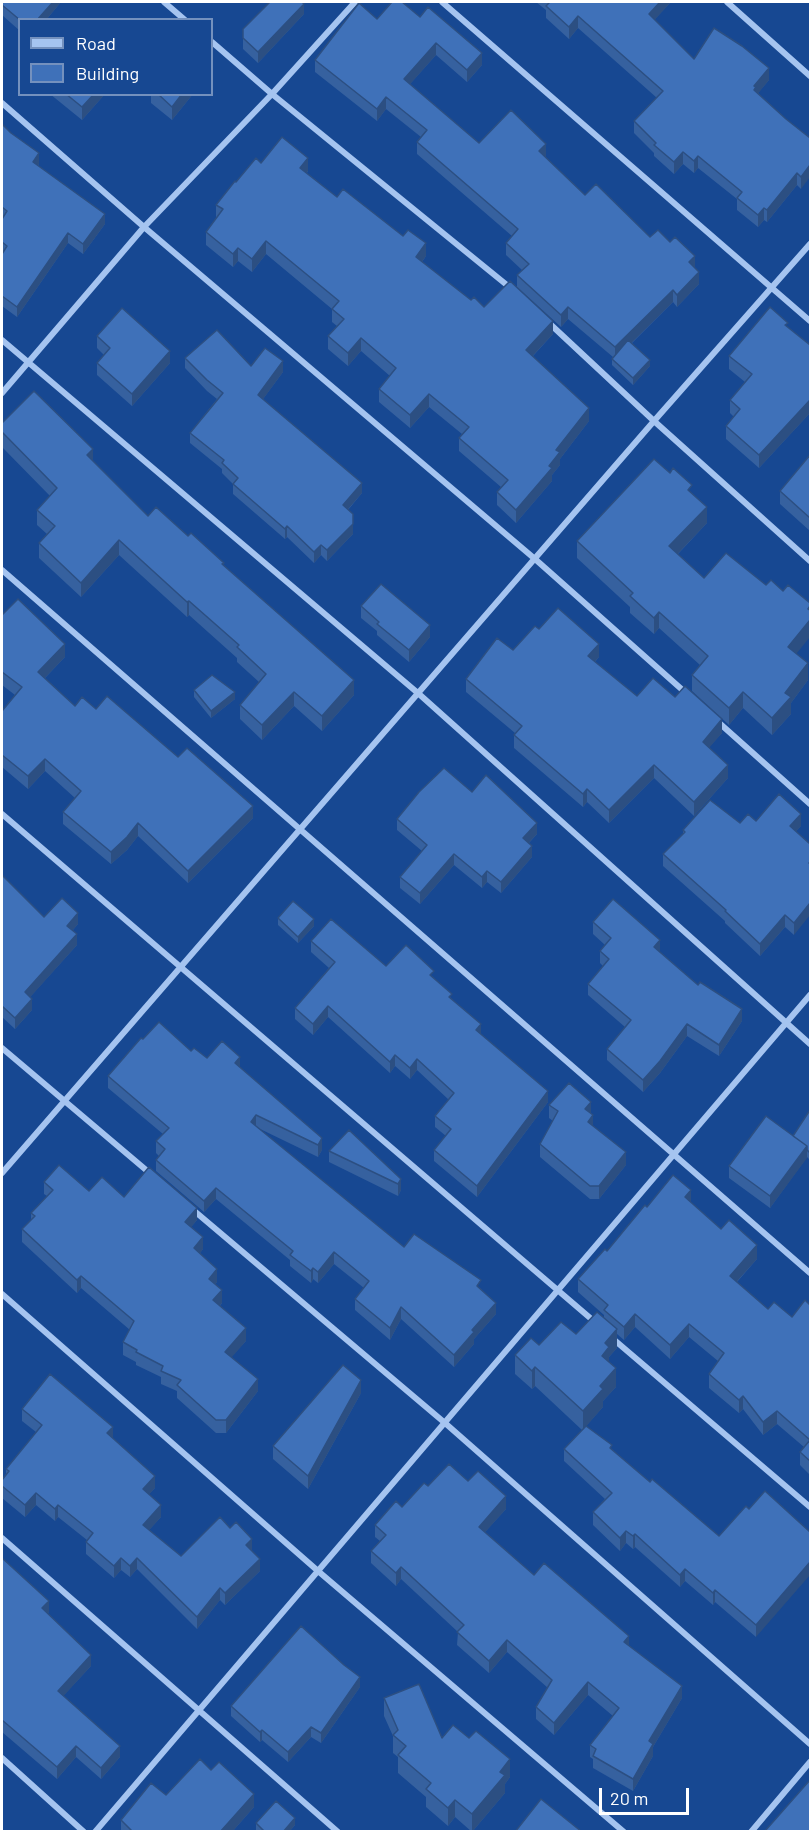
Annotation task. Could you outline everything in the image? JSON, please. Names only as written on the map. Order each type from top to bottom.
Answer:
[{"type":"street","points":[[164,2],[183,18]]},
{"type":"street","points":[[2,393],[144,227],[272,94],[355,2]]},
{"type":"street","points":[[442,2],[810,321]]},
{"type":"street","points":[[727,2],[810,76]]},
{"type":"street","points":[[213,43],[272,94],[516,292]]},
{"type":"street","points":[[2,103],[144,227],[535,559],[695,701]]},
{"type":"street","points":[[2,1173],[810,243]]},
{"type":"street","points":[[542,316],[654,421],[810,561]]},
{"type":"street","points":[[2,340],[418,694],[810,1044]]},
{"type":"street","points":[[2,570],[810,1273]]},
{"type":"street","points":[[713,717],[810,804]]},
{"type":"street","points":[[2,814],[810,1508]]},
{"type":"street","points":[[95,1832],[810,995]]},
{"type":"street","points":[[2,1048],[155,1177]]},
{"type":"street","points":[[182,1200],[445,1423],[810,1744]]},
{"type":"street","points":[[2,1294],[318,1571],[624,1832]]},
{"type":"street","points":[[2,1538],[338,1832]]},
{"type":"street","points":[[2,1758],[84,1832]]},
{"type":"street","points":[[751,1832],[810,1762]]},
{"type":"building","points":[[2,2],[53,2],[39,18],[18,18],[2,5]]},
{"type":"building","points":[[270,2],[302,2],[304,4],[258,52],[243,38],[243,29]]},
{"type":"building","points":[[392,2],[402,2],[420,17],[428,7],[482,53],[467,70],[436,43],[404,79],[479,143],[511,110],[546,144],[539,151],[585,195],[596,184],[650,237],[658,230],[670,242],[675,237],[695,256],[689,262],[699,272],[677,295],[673,290],[615,347],[568,307],[561,315],[517,275],[529,264],[506,243],[518,229],[417,142],[427,130],[386,97],[377,109],[315,60],[359,3],[377,19]]},
{"type":"building","points":[[550,2],[660,2],[649,14],[694,59],[714,28],[742,46],[769,68],[754,86],[756,87],[754,90],[810,138],[810,165],[801,177],[797,173],[767,210],[764,208],[758,215],[737,198],[742,192],[698,156],[694,161],[683,152],[674,162],[654,145],[656,143],[634,121],[663,91],[578,16],[569,27],[546,6]]},
{"type":"building","points":[[68,96],[92,96],[82,107]]},
{"type":"building","points":[[160,96],[180,96],[172,107]]},
{"type":"building","points":[[2,124],[39,153],[33,162],[105,214],[83,244],[68,233],[17,307],[2,296],[2,254],[7,246],[2,242],[2,219],[7,211],[2,207]]},
{"type":"building","points":[[282,137],[308,158],[300,168],[337,197],[343,189],[403,236],[408,230],[426,243],[416,257],[471,300],[474,297],[484,307],[510,281],[553,321],[526,350],[589,408],[556,450],[560,452],[549,466],[552,468],[516,510],[497,492],[508,480],[459,438],[469,427],[429,394],[410,415],[379,389],[396,368],[361,338],[348,353],[328,336],[344,319],[332,309],[339,301],[266,241],[252,259],[238,248],[233,254],[206,232],[223,209],[216,205],[235,181],[256,158],[261,163]]},
{"type":"building","points":[[770,307],[788,323],[785,325],[810,345],[810,400],[759,455],[726,426],[740,409],[730,400],[752,374],[729,356]]},
{"type":"building","points":[[122,308],[170,351],[132,394],[97,363],[110,348],[97,336]]},
{"type":"building","points":[[217,330],[251,366],[265,348],[283,361],[258,395],[362,483],[343,505],[353,514],[353,524],[327,550],[321,545],[314,552],[287,526],[285,529],[233,484],[238,478],[222,463],[224,460],[190,433],[223,393],[185,358]]},
{"type":"building","points":[[628,340],[650,360],[633,378],[612,359]]},
{"type":"building","points":[[34,391],[93,449],[87,455],[148,516],[156,507],[188,536],[191,533],[224,563],[222,564],[354,680],[322,716],[294,692],[262,725],[240,705],[266,674],[237,647],[239,645],[189,601],[187,602],[119,540],[81,583],[39,543],[55,526],[37,510],[57,488],[2,432],[2,423]]},
{"type":"building","points":[[810,455],[810,518],[780,491]]},
{"type":"building","points":[[654,459],[670,473],[673,468],[692,485],[688,490],[707,507],[669,546],[704,578],[726,553],[766,585],[771,580],[783,591],[788,585],[810,603],[808,609],[810,620],[788,647],[808,663],[785,693],[791,697],[772,718],[743,692],[729,708],[692,675],[708,656],[659,612],[654,618],[630,596],[633,593],[577,541]]},
{"type":"building","points":[[381,584],[430,625],[409,650],[377,624],[379,622],[361,606]]},
{"type":"building","points":[[18,599],[65,644],[38,672],[75,706],[82,697],[96,709],[107,696],[178,757],[187,748],[253,806],[188,871],[138,823],[111,852],[63,812],[81,791],[45,759],[28,776],[2,755],[2,711],[22,687],[2,672],[2,615]]},
{"type":"building","points":[[558,608],[599,644],[588,656],[637,696],[653,678],[675,697],[685,686],[722,719],[703,742],[728,765],[694,802],[654,765],[609,810],[587,789],[583,794],[514,735],[522,726],[466,679],[497,638],[513,650],[535,626],[539,629]]},
{"type":"building","points":[[212,675],[235,692],[211,711],[194,690]]},
{"type":"building","points":[[444,768],[472,792],[486,775],[537,823],[523,838],[532,846],[501,882],[487,871],[482,877],[454,854],[420,893],[400,877],[427,845],[397,819],[419,792]]},
{"type":"building","points":[[779,794],[801,814],[790,826],[810,844],[810,903],[794,923],[785,915],[760,944],[663,854],[685,832],[683,830],[710,800],[740,823],[748,814],[756,821]]},
{"type":"building","points":[[2,875],[44,917],[62,898],[78,913],[67,926],[77,934],[25,992],[32,999],[15,1018],[2,1006]]},
{"type":"building","points":[[613,899],[660,940],[654,947],[698,985],[700,982],[742,1009],[719,1045],[687,1024],[643,1080],[607,1049],[631,1020],[588,984],[609,959],[600,951],[611,938],[593,922]]},
{"type":"building","points":[[293,901],[314,919],[298,937],[278,918]]},
{"type":"building","points":[[331,919],[386,966],[406,945],[434,971],[430,975],[452,994],[449,997],[481,1024],[476,1030],[548,1091],[477,1186],[434,1150],[451,1129],[435,1116],[454,1093],[417,1059],[410,1068],[395,1055],[390,1062],[328,1006],[313,1024],[295,1008],[335,962],[311,941]]},
{"type":"building","points":[[159,1022],[191,1051],[194,1048],[207,1058],[222,1041],[240,1057],[235,1063],[322,1138],[318,1145],[256,1115],[251,1122],[404,1247],[414,1234],[481,1280],[477,1286],[496,1303],[454,1355],[401,1307],[390,1328],[355,1299],[369,1281],[334,1252],[318,1272],[313,1268],[311,1271],[290,1255],[293,1251],[216,1188],[204,1201],[156,1160],[165,1149],[156,1141],[169,1128],[108,1076],[141,1038],[143,1039]]},
{"type":"building","points":[[569,1083],[591,1102],[585,1109],[593,1115],[588,1122],[626,1152],[599,1186],[590,1186],[540,1144],[558,1111],[549,1105]]},
{"type":"building","points":[[810,1110],[809,1152],[807,1146],[793,1136]]},
{"type":"building","points":[[766,1116],[807,1146],[770,1196],[729,1166]]},
{"type":"building","points":[[349,1130],[401,1179],[398,1184],[329,1151]]},
{"type":"building","points":[[59,1165],[89,1191],[102,1177],[124,1197],[149,1167],[197,1208],[185,1222],[203,1237],[194,1248],[217,1269],[209,1279],[222,1290],[213,1300],[246,1328],[225,1352],[258,1379],[226,1420],[216,1420],[177,1385],[181,1380],[161,1371],[163,1366],[136,1352],[137,1350],[123,1342],[134,1321],[81,1276],[77,1280],[22,1229],[35,1216],[31,1213],[53,1190],[44,1182]]},
{"type":"building","points":[[673,1175],[691,1190],[685,1197],[721,1229],[729,1220],[757,1245],[730,1276],[768,1309],[774,1302],[792,1317],[805,1300],[810,1305],[810,1440],[777,1411],[763,1422],[743,1396],[739,1400],[709,1374],[724,1353],[689,1324],[670,1345],[635,1314],[624,1327],[604,1310],[608,1305],[578,1279],[605,1249],[607,1251]]},
{"type":"building","points":[[597,1312],[617,1329],[605,1343],[609,1347],[602,1356],[616,1368],[600,1386],[603,1389],[583,1411],[535,1367],[532,1371],[515,1355],[531,1338],[539,1345],[561,1322],[576,1334]]},
{"type":"building","points":[[343,1365],[361,1380],[308,1476],[273,1446]]},
{"type":"building","points":[[50,1374],[113,1427],[107,1433],[155,1476],[143,1489],[161,1505],[143,1525],[181,1556],[220,1517],[230,1528],[236,1522],[252,1539],[246,1545],[260,1559],[225,1593],[220,1588],[197,1617],[137,1558],[130,1566],[121,1558],[114,1566],[86,1542],[93,1533],[58,1505],[55,1509],[36,1493],[25,1505],[2,1486],[2,1480],[9,1471],[6,1469],[42,1425],[22,1409]]},
{"type":"building","points":[[586,1426],[612,1445],[610,1448],[650,1482],[652,1479],[719,1536],[746,1506],[749,1509],[765,1491],[810,1532],[810,1562],[756,1625],[715,1590],[713,1593],[685,1569],[680,1575],[635,1534],[633,1536],[626,1531],[620,1538],[593,1512],[612,1493],[564,1449]]},
{"type":"building","points":[[810,1440],[810,1461],[800,1452]]},
{"type":"building","points":[[449,1464],[468,1481],[478,1471],[506,1496],[479,1527],[534,1575],[544,1563],[629,1636],[624,1642],[682,1686],[649,1741],[653,1744],[633,1779],[593,1756],[596,1749],[590,1745],[619,1708],[588,1682],[554,1723],[536,1707],[552,1680],[507,1640],[489,1661],[457,1632],[464,1625],[401,1567],[396,1573],[371,1551],[386,1535],[375,1525],[396,1501],[402,1507],[424,1483],[428,1486]]},
{"type":"building","points":[[2,1558],[49,1601],[42,1608],[91,1655],[58,1691],[120,1746],[101,1768],[76,1746],[57,1767],[2,1720]]},
{"type":"building","points":[[301,1626],[360,1677],[321,1733],[311,1727],[288,1752],[262,1730],[260,1732],[231,1706]]},
{"type":"building","points":[[419,1684],[442,1738],[453,1725],[469,1738],[476,1731],[510,1759],[500,1772],[505,1775],[472,1814],[455,1800],[448,1808],[426,1789],[431,1783],[398,1755],[406,1746],[393,1735],[398,1730],[384,1698]]},
{"type":"building","points":[[200,1759],[211,1770],[219,1762],[254,1794],[220,1832],[133,1832],[121,1820],[151,1783],[166,1795]]},
{"type":"building","points":[[810,1780],[810,1832],[759,1832],[765,1831]]},
{"type":"building","points":[[541,1799],[582,1832],[515,1832]]},
{"type":"building","points":[[276,1801],[295,1818],[283,1832],[265,1832],[256,1823]]}]
